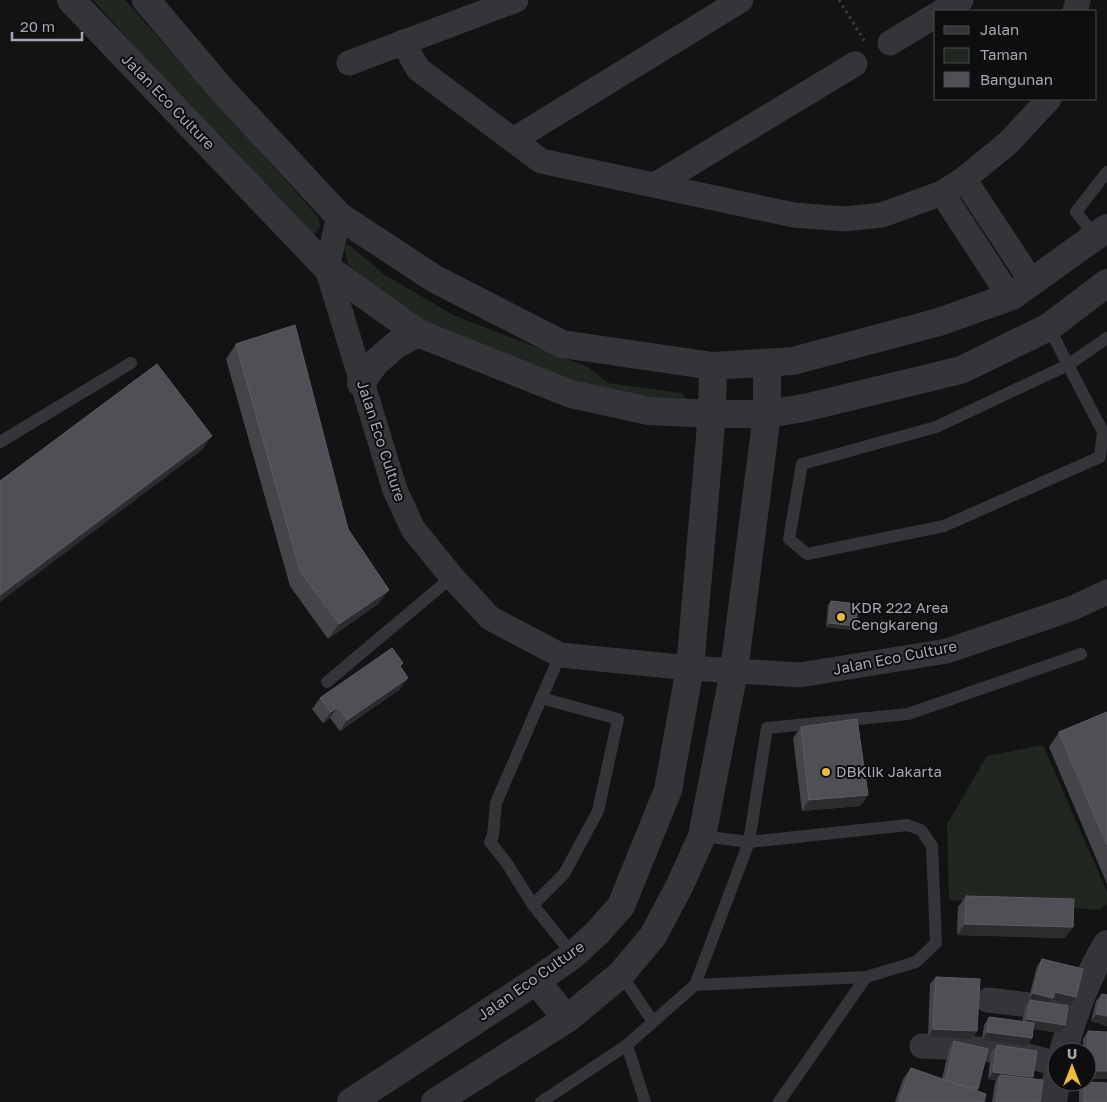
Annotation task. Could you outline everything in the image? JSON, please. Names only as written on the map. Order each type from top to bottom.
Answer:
[{"type":"street","name":"Jalan Eco Culture","points":[[71,0],[328,268],[418,333],[571,394],[649,411],[767,414],[804,408],[961,370],[1049,327],[1107,283]]},
{"type":"street","points":[[146,0],[223,91],[339,216],[435,280],[562,344],[713,366],[793,362],[938,322],[1021,289],[1101,233]]},
{"type":"street","points":[[166,0],[170,29]]},
{"type":"street","points":[[349,63],[516,0]]},
{"type":"street","points":[[513,140],[741,0]]},
{"type":"street","points":[[944,10],[961,0]]},
{"type":"street","points":[[655,185],[871,51],[934,16]]},
{"type":"street","points":[[403,42],[418,69],[541,161],[794,215],[844,219],[882,215],[942,193],[964,179],[1008,143],[1048,100]]},
{"type":"street","points":[[964,179],[1021,289]]},
{"type":"street","points":[[942,193],[1021,289]]},
{"type":"street","name":"Jalan Eco Culture","points":[[339,216],[328,268],[361,383],[395,490],[413,528],[452,577],[490,618],[560,655],[690,668],[800,675],[948,651],[1073,608],[1107,592]]},
{"type":"street","points":[[361,383],[375,363],[397,344],[418,333]]},
{"type":"street","points":[[435,1102],[567,1019],[621,974],[653,936],[680,885],[702,836],[734,671],[767,414],[767,364]]},
{"type":"street","name":"Jalan Eco Culture","points":[[351,1102],[536,981],[572,955],[597,934],[621,906],[668,790],[690,668],[712,414],[713,366]]},
{"type":"street","points":[[1074,1042],[1075,1011],[1092,968],[1107,944]]},
{"type":"street","points":[[536,981],[567,1019]]},
{"type":"street","points":[[988,1000],[1075,1011]]},
{"type":"street","points":[[922,1046],[1031,1056],[1047,1062]]},
{"type":"lane","points":[[1101,233],[1076,212],[1107,172]]},
{"type":"lane","points":[[1049,327],[1068,364],[1103,432],[1100,457],[944,526],[807,554],[789,539],[802,464],[936,427],[1068,364],[1107,338]]},
{"type":"lane","points":[[0,442],[131,363]]},
{"type":"lane","points":[[327,682],[452,577]]},
{"type":"lane","points":[[541,1102],[627,1045],[695,985],[749,842],[767,728],[908,714],[1081,654]]},
{"type":"lane","points":[[560,655],[496,802],[493,835],[490,842],[506,862],[533,905],[572,955]]},
{"type":"lane","points":[[533,905],[564,874],[598,812],[618,719],[541,698]]},
{"type":"lane","points":[[695,985],[866,977],[916,962],[936,943],[932,846],[921,830],[908,825],[749,842],[702,836]]},
{"type":"lane","points":[[621,974],[653,1022]]},
{"type":"lane","points":[[779,1102],[866,977]]},
{"type":"lane","points":[[627,1045],[645,1102]]},
{"type":"path","points":[[839,0],[871,51]]},
{"type":"green space","points":[[93,0],[125,0],[319,218],[320,226],[315,234],[308,236],[302,232]]},
{"type":"green space","points":[[348,244],[385,275],[455,316],[588,367],[608,383],[681,393],[688,401],[608,393],[445,335],[350,272],[344,247]]},
{"type":"green space","points":[[1043,745],[1107,892],[1107,904],[1099,910],[949,900],[947,824],[987,756]]},
{"type":"building","points":[[295,325],[348,529],[389,590],[339,624],[300,571],[236,344]]},
{"type":"building","points":[[157,364],[212,436],[0,595],[0,481]]},
{"type":"building","name":"KDR 222 Area Cengkareng","points":[[831,601],[858,604],[856,626],[829,623]]},
{"type":"building","points":[[392,648],[403,663],[400,666],[408,678],[347,720],[338,707],[331,712],[320,698]]},
{"type":"building","points":[[1107,712],[1107,845],[1059,732]]},
{"type":"building","name":"DBKlik Jakarta","points":[[857,719],[868,795],[809,800],[801,727]]},
{"type":"building","points":[[966,896],[1074,899],[1073,927],[965,924]]},
{"type":"building","points":[[1042,959],[1083,969],[1076,997],[1055,992],[1053,998],[1033,993]]},
{"type":"building","points":[[936,977],[980,979],[977,1031],[933,1029]]},
{"type":"building","points":[[1102,994],[1107,995],[1107,1016],[1096,1014]]},
{"type":"building","points":[[1030,1000],[1068,1006],[1065,1025],[1027,1019]]},
{"type":"building","points":[[989,1017],[1034,1023],[1032,1038],[987,1032]]},
{"type":"building","points":[[1088,1031],[1107,1032],[1107,1071],[1097,1071],[1097,1042],[1088,1042]]},
{"type":"building","points":[[954,1041],[988,1049],[978,1089],[946,1080]]},
{"type":"building","points":[[997,1045],[1037,1051],[1033,1077],[993,1072]]},
{"type":"building","points":[[911,1068],[986,1094],[984,1102],[899,1102]]},
{"type":"building","points":[[1000,1075],[1043,1080],[1040,1102],[996,1102]]},
{"type":"building","points":[[1097,1083],[1107,1083],[1107,1102],[1084,1102],[1084,1092],[1097,1092]]},
{"type":"place","name":"KDR 222 Area Cengkareng","points":[[841,617]]},
{"type":"place","name":"DBKlik Jakarta","points":[[826,772]]}]
